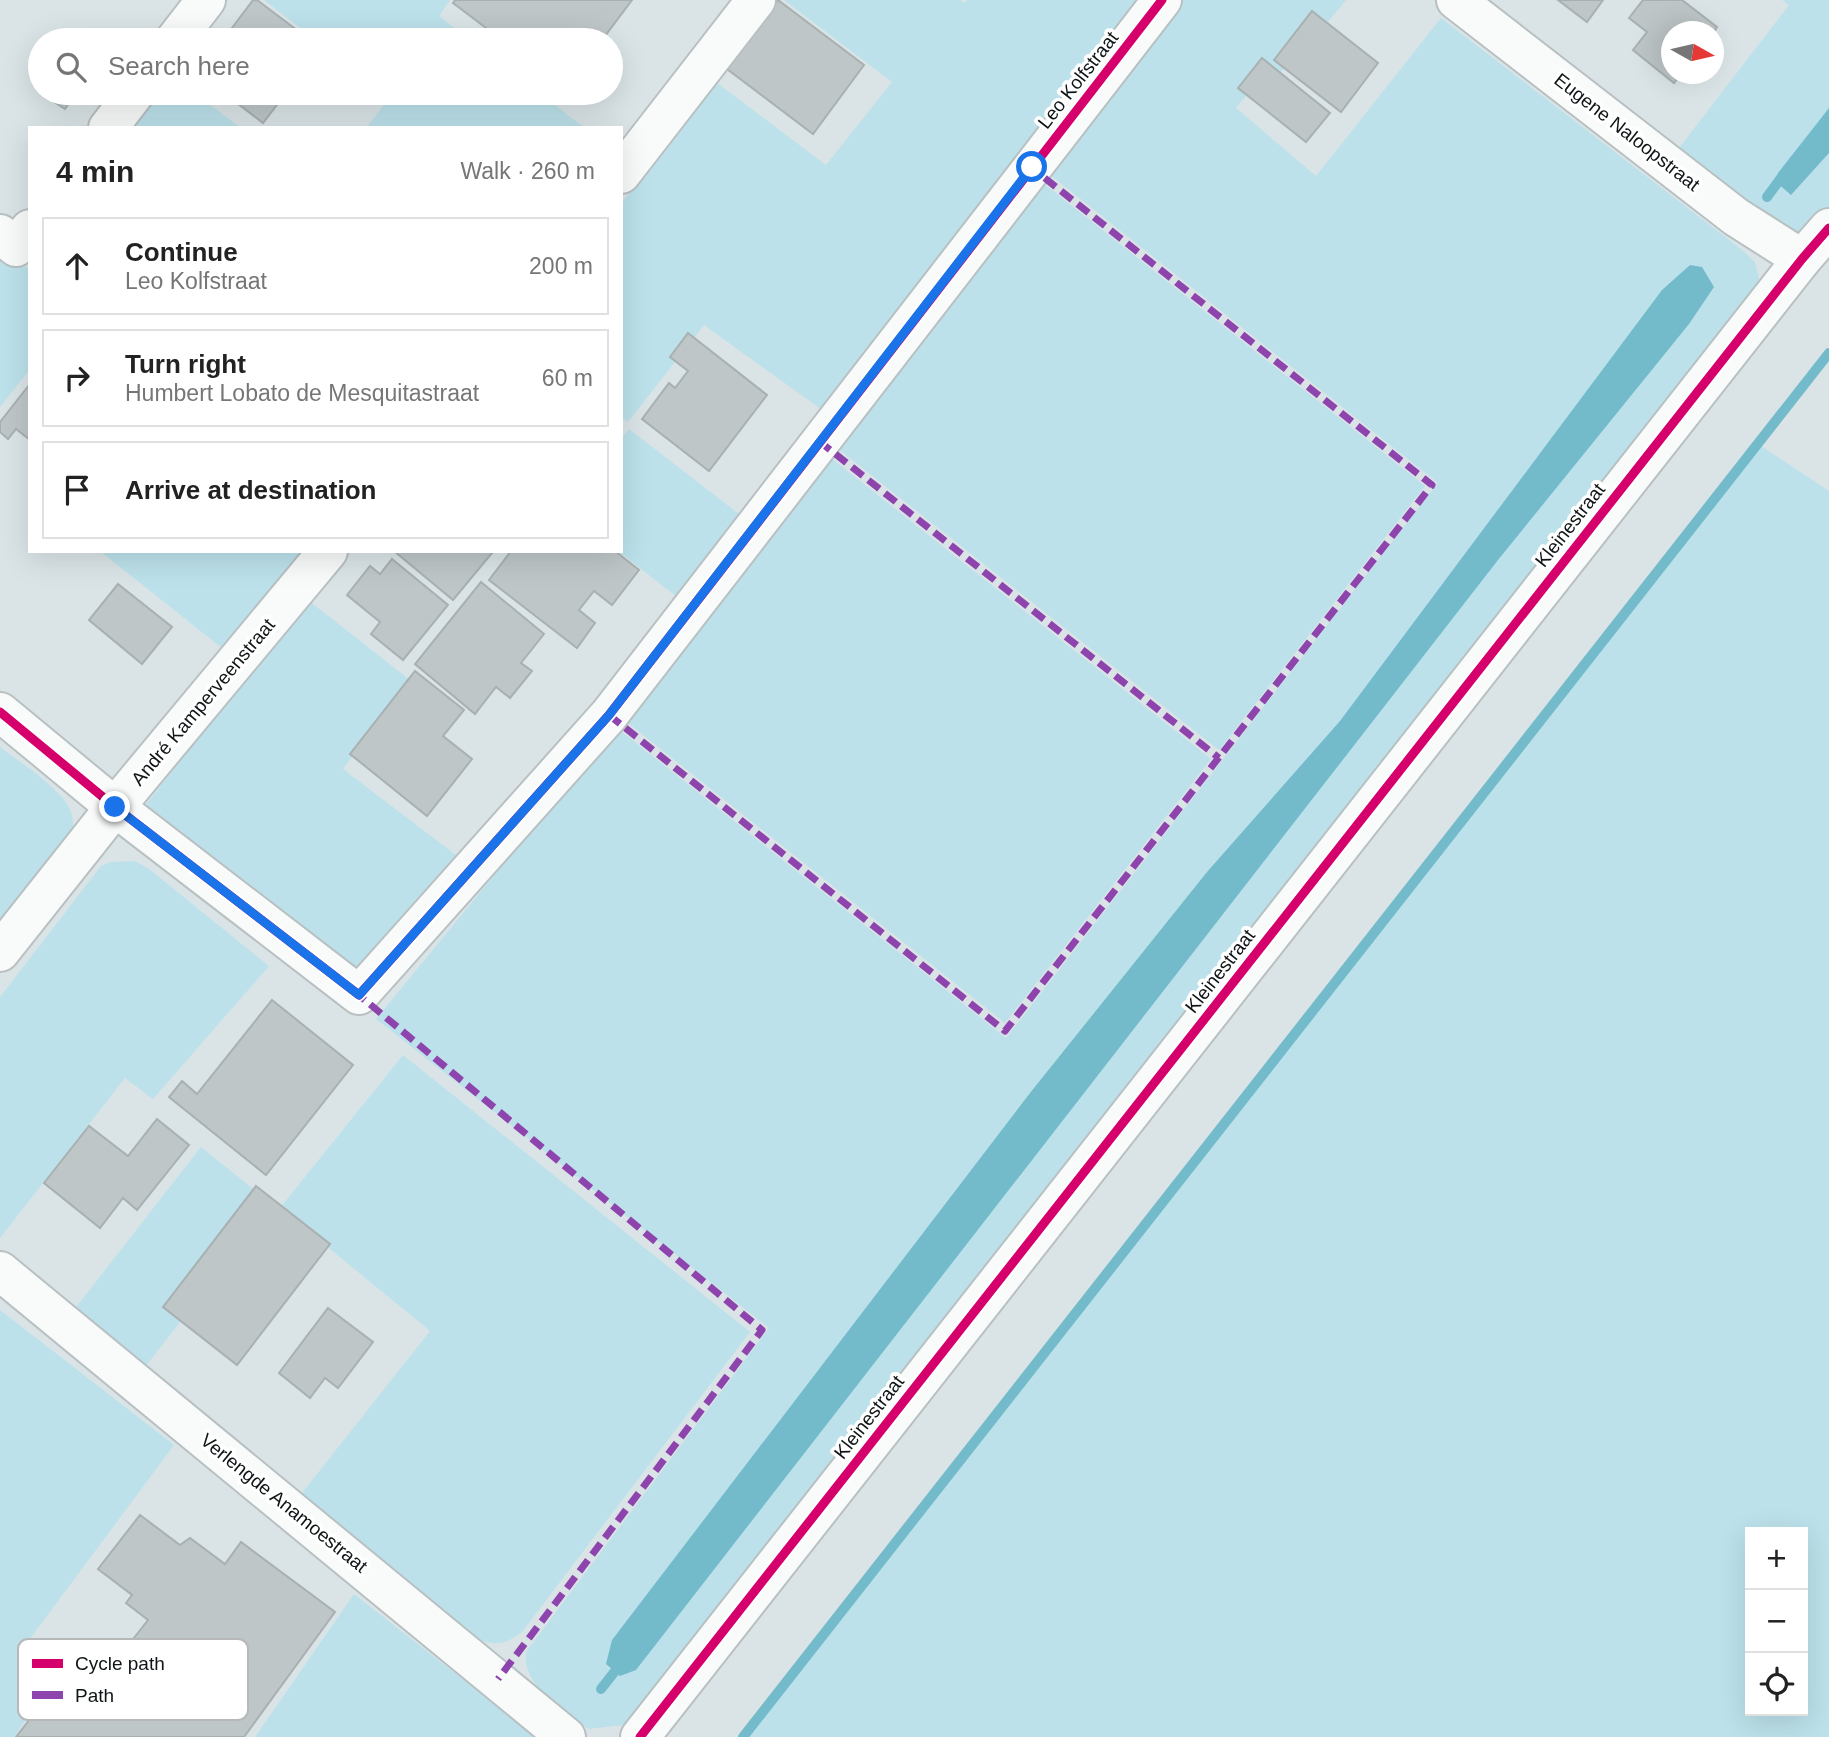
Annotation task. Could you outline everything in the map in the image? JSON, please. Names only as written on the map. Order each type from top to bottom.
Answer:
[{"type":"street","points":[[184,28],[206,0]]},
{"type":"street","points":[[623,171],[756,0]]},
{"type":"street","name":"Leo Kolfstraat","points":[[115,807],[359,995],[609,715],[1162,0]]},
{"type":"street","name":"Eugene Naloopstraat","points":[[1456,0],[1736,217],[1802,259]]},
{"type":"street","points":[[110,126],[126,105]]},
{"type":"street","name":"Kleinestraat","points":[[640,1737],[1829,228]]},
{"type":"street","name":"André Kamperveenstraat","points":[[0,952],[115,807],[326,553]]},
{"type":"street","points":[[0,712],[115,807]]},
{"type":"street","name":"Verlengde Anamoestraat","points":[[0,1271],[566,1737]]},
{"type":"shaded area","points":[[264,0],[450,0],[439,16],[454,28],[300,28]]},
{"type":"shaded area","points":[[784,0],[960,0],[964,3],[967,0],[1142,0],[829,415],[704,325],[628,422],[623,418],[623,201],[716,82],[826,165],[892,82]]},
{"type":"shaded area","points":[[1178,0],[1346,0],[1323,28],[1317,25],[1277,77],[1267,70],[1236,108],[1316,176],[1441,18],[1742,250],[1755,262],[1761,287],[632,1724],[589,1729],[557,1706],[538,1687],[527,1665],[526,1652],[769,1328],[376,1019],[616,727],[1006,1038],[1438,483],[1044,170]]},
{"type":"shaded area","points":[[1782,0],[1829,0],[1829,216],[1811,234],[1788,239],[1669,161],[1789,5]]},
{"type":"shaded area","points":[[139,105],[210,105],[238,126],[123,126]]},
{"type":"shaded area","points":[[384,105],[555,105],[582,126],[368,126]]},
{"type":"shaded area","points":[[1038,179],[1425,486],[1219,750],[832,444]]},
{"type":"shaded area","points":[[4,250],[28,268],[28,372],[0,407],[0,255]]},
{"type":"shaded area","points":[[629,429],[744,518],[681,600],[621,553],[623,553],[623,436]]},
{"type":"shaded area","points":[[1758,444],[1829,491],[1829,1737],[743,1737]]},
{"type":"shaded area","points":[[826,454],[1211,759],[1005,1023],[623,719]]},
{"type":"shaded area","points":[[103,553],[312,553],[232,656]]},
{"type":"shaded area","points":[[308,600],[410,680],[343,769],[465,862],[348,980],[144,807]]},
{"type":"shaded area","points":[[0,747],[60,795],[71,812],[73,826],[72,840],[0,940]]},
{"type":"shaded area","points":[[135,861],[149,869],[269,966],[153,1099],[125,1078],[0,1238],[0,997],[101,866],[111,862]]},
{"type":"shaded area","points":[[403,1055],[750,1332],[522,1632],[501,1643],[479,1640],[298,1498],[430,1331],[280,1208]]},
{"type":"shaded area","points":[[201,1147],[272,1204],[142,1371],[70,1315]]},
{"type":"shaded area","points":[[0,1310],[174,1445],[30,1639],[18,1639],[18,1720],[25,1720],[14,1737],[0,1737]]},
{"type":"shaded area","points":[[354,1594],[536,1737],[255,1737]]},
{"type":"water","points":[[1829,108],[1829,153],[1791,195],[1777,183],[1778,173]]},
{"type":"water","points":[[1690,265],[1702,267],[1714,287],[1689,324],[1498,560],[636,1670],[620,1676],[606,1664],[612,1640],[1030,1093],[1207,872],[1340,721],[1662,290]]},
{"type":"building","points":[[253,0],[257,0],[294,28],[232,28]]},
{"type":"building","points":[[455,0],[632,0],[611,28],[486,28],[453,3]]},
{"type":"building","points":[[778,0],[864,65],[813,134],[727,69]]},
{"type":"building","points":[[1558,0],[1603,0],[1587,22]]},
{"type":"building","points":[[1643,0],[1682,0],[1709,21],[1661,21],[1661,73],[1633,50],[1647,32],[1629,18]]},
{"type":"building","points":[[1312,11],[1378,63],[1341,112],[1274,60]]},
{"type":"building","points":[[1262,58],[1330,113],[1306,142],[1238,88]]},
{"type":"building","points":[[240,105],[277,105],[263,123]]},
{"type":"building","points":[[688,333],[767,395],[709,471],[642,419],[669,383],[675,388],[688,371],[670,357]]},
{"type":"building","points":[[28,387],[28,438],[16,429],[8,439],[0,432],[0,422]]},
{"type":"building","points":[[396,553],[492,553],[453,600]]},
{"type":"building","points":[[509,553],[618,553],[639,570],[612,605],[594,591],[579,610],[595,623],[577,648],[489,580]]},
{"type":"building","points":[[392,559],[448,605],[403,660],[371,634],[380,622],[347,595],[370,566],[380,574]]},
{"type":"building","points":[[481,582],[544,634],[521,663],[532,671],[510,698],[496,687],[475,714],[415,664]]},
{"type":"building","points":[[118,584],[172,627],[142,664],[89,620]]},
{"type":"building","points":[[415,671],[464,710],[443,736],[472,759],[427,816],[350,754]]},
{"type":"building","points":[[272,1000],[353,1065],[266,1175],[169,1097],[182,1081],[197,1094]]},
{"type":"building","points":[[157,1119],[189,1145],[137,1210],[123,1198],[100,1228],[44,1183],[89,1126],[128,1156]]},
{"type":"building","points":[[256,1186],[330,1244],[237,1365],[163,1307]]},
{"type":"building","points":[[328,1308],[373,1342],[338,1388],[325,1378],[310,1398],[279,1373]]},
{"type":"building","points":[[140,1515],[180,1545],[190,1538],[225,1564],[241,1542],[335,1612],[244,1737],[16,1737],[29,1720],[248,1720],[248,1639],[133,1639],[148,1620],[126,1603],[132,1595],[98,1569]]},
{"type":"waterway","points":[[1767,197],[1784,174]]},
{"type":"waterway","points":[[743,1737],[1829,353]]},
{"type":"waterway","points":[[601,1689],[623,1661]]},
{"type":"marked path","points":[[609,715],[1005,1031],[1432,485],[1032,168]]},
{"type":"marked path","points":[[819,441],[1219,758]]},
{"type":"marked path","points":[[354,991],[762,1330],[498,1679]]},
{"type":"cycle path","points":[[0,712],[115,807],[359,995],[609,715],[1162,0]]},
{"type":"cycle path","points":[[640,1737],[1829,228]]},
{"type":"route","points":[[115,807],[359,995],[609,715],[1032,167]]}]
